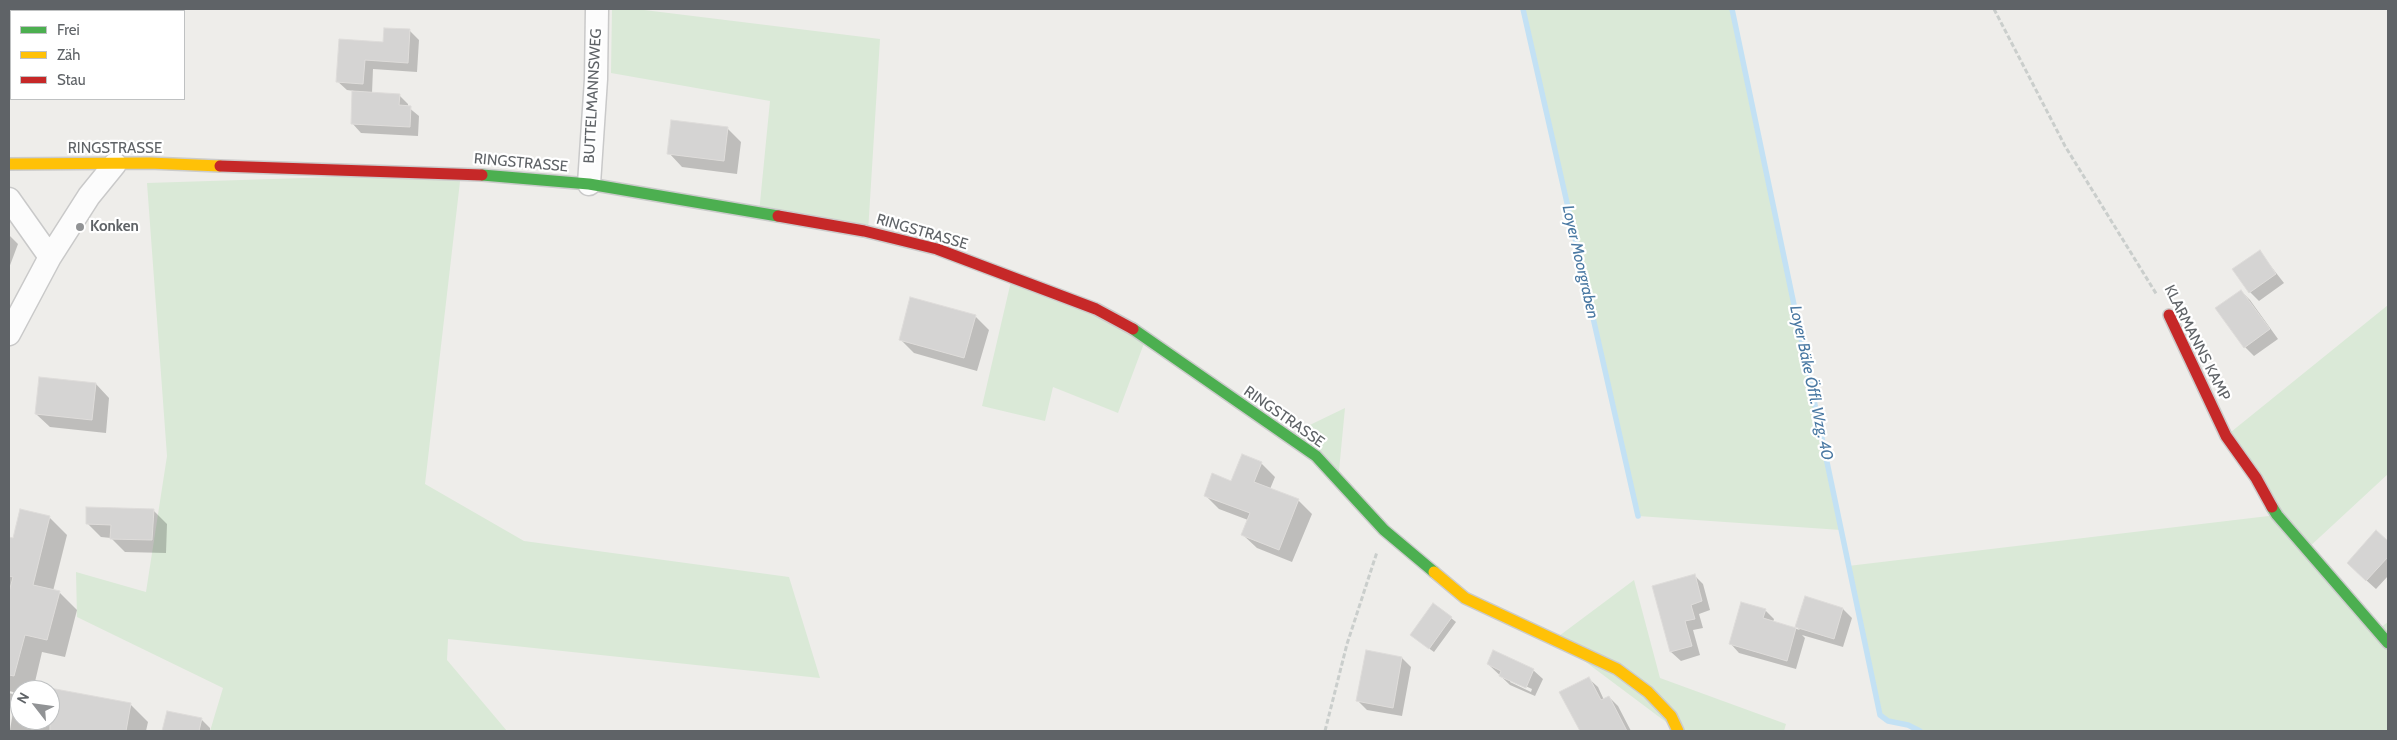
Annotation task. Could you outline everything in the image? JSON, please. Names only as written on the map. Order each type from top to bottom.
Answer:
[{"type":"street","name":"BUTTELMANNSWEG","points":[[589,184],[596,79],[597,9]]},
{"type":"street","name":"RINGSTRASSE","points":[[9,164],[115,164],[461,173],[589,184],[864,231],[937,249],[1096,309],[1125,323],[1316,456],[1384,530],[1465,598],[1617,669],[1648,692],[1671,716],[1678,731]]},
{"type":"street","points":[[9,334],[50,257],[89,196],[115,164]]},
{"type":"street","points":[[9,200],[50,257]]},
{"type":"street","name":"KLARMANNS KAMP","points":[[2169,315],[2226,436],[2256,478],[2277,515],[2388,643]]},
{"type":"path","name":"KLARMANNS KAMP","points":[[1994,9],[2066,146],[2169,315]]},
{"type":"path","points":[[1325,731],[1347,644],[1384,530]]},
{"type":"green space","points":[[612,9],[636,9],[880,39],[868,232],[759,213],[770,101],[611,73]]},
{"type":"green space","points":[[1523,9],[1732,9],[1841,530],[1638,516]]},
{"type":"green space","points":[[461,173],[425,484],[524,541],[789,577],[820,678],[448,639],[447,660],[507,731],[210,731],[223,688],[77,617],[76,572],[146,592],[167,456],[147,183]]},
{"type":"green space","points":[[1012,277],[1146,338],[1118,413],[1053,387],[1045,421],[982,406]]},
{"type":"green space","points":[[2388,305],[2388,474],[2307,549],[2377,630],[2388,622],[2388,731],[1920,731],[1908,725],[1888,721],[1880,715],[1848,566],[2277,515],[2226,436]]},
{"type":"green space","points":[[1345,408],[1338,481],[1287,436]]},
{"type":"green space","points":[[1634,580],[1660,678],[1786,724],[1784,731],[1678,731],[1555,639]]},
{"type":"building","points":[[384,28],[410,29],[408,63],[365,60],[363,84],[336,82],[339,39],[383,42]]},
{"type":"building","points":[[352,91],[400,94],[399,105],[411,106],[410,127],[351,124]]},
{"type":"building","points":[[671,120],[728,127],[724,161],[667,154]]},
{"type":"building","points":[[2260,250],[2276,274],[2249,293],[2232,269]]},
{"type":"building","points":[[2241,290],[2270,329],[2244,348],[2215,308]]},
{"type":"building","points":[[910,297],[976,315],[964,358],[899,340]]},
{"type":"building","points":[[39,377],[96,383],[92,420],[35,414]]},
{"type":"building","points":[[1242,454],[1262,462],[1254,482],[1299,499],[1279,550],[1241,535],[1250,513],[1204,496],[1212,473],[1231,481]]},
{"type":"building","points":[[86,507],[154,509],[152,540],[110,539],[111,525],[86,524]]},
{"type":"building","points":[[20,509],[50,516],[33,585],[60,591],[47,640],[25,635],[14,676],[9,675],[9,592],[13,577],[9,576],[9,537],[13,538]]},
{"type":"building","points":[[2376,530],[2388,541],[2388,557],[2366,581],[2347,563]]},
{"type":"building","points":[[1695,574],[1702,601],[1691,605],[1695,619],[1685,621],[1692,646],[1670,652],[1652,586]]},
{"type":"building","points":[[1805,596],[1843,608],[1834,639],[1795,627]]},
{"type":"building","points":[[1741,602],[1766,609],[1763,618],[1796,628],[1787,661],[1729,644]]},
{"type":"building","points":[[1433,603],[1452,617],[1429,649],[1410,635]]},
{"type":"building","points":[[1366,650],[1402,657],[1393,708],[1356,701]]},
{"type":"building","points":[[1493,650],[1534,669],[1526,688],[1499,676],[1501,671],[1487,664]]},
{"type":"building","points":[[1589,677],[1601,700],[1609,696],[1627,731],[1580,731],[1559,692]]},
{"type":"building","points":[[60,690],[131,703],[126,731],[50,731],[60,730]]},
{"type":"building","points":[[167,711],[202,718],[199,731],[162,731]]},
{"type":"waterway","name":"Loyer Moorgraben","points":[[1523,9],[1638,516]]},
{"type":"waterway","name":"Loyer Bäke Öffl. Wzg. 40","points":[[1732,9],[1880,715],[1888,721],[1908,725],[1920,731]]},
{"type":"traffic: fast","points":[[482,175],[589,184],[778,216]]},
{"type":"traffic: fast","points":[[1133,329],[1316,456],[1384,530],[1434,572]]},
{"type":"traffic: fast","points":[[2272,507],[2388,643]]},
{"type":"traffic: slow","points":[[9,164],[149,163],[220,166]]},
{"type":"traffic: slow","points":[[1434,572],[1465,598],[1617,669],[1648,692],[1671,716],[1678,731]]},
{"type":"traffic: jam","points":[[220,166],[482,175]]},
{"type":"traffic: jam","points":[[778,216],[864,231],[937,249],[1096,309],[1133,329]]},
{"type":"traffic: jam","points":[[2169,315],[2226,436],[2256,478],[2272,507]]},
{"type":"place","name":"Konken","points":[[80,227]]}]
